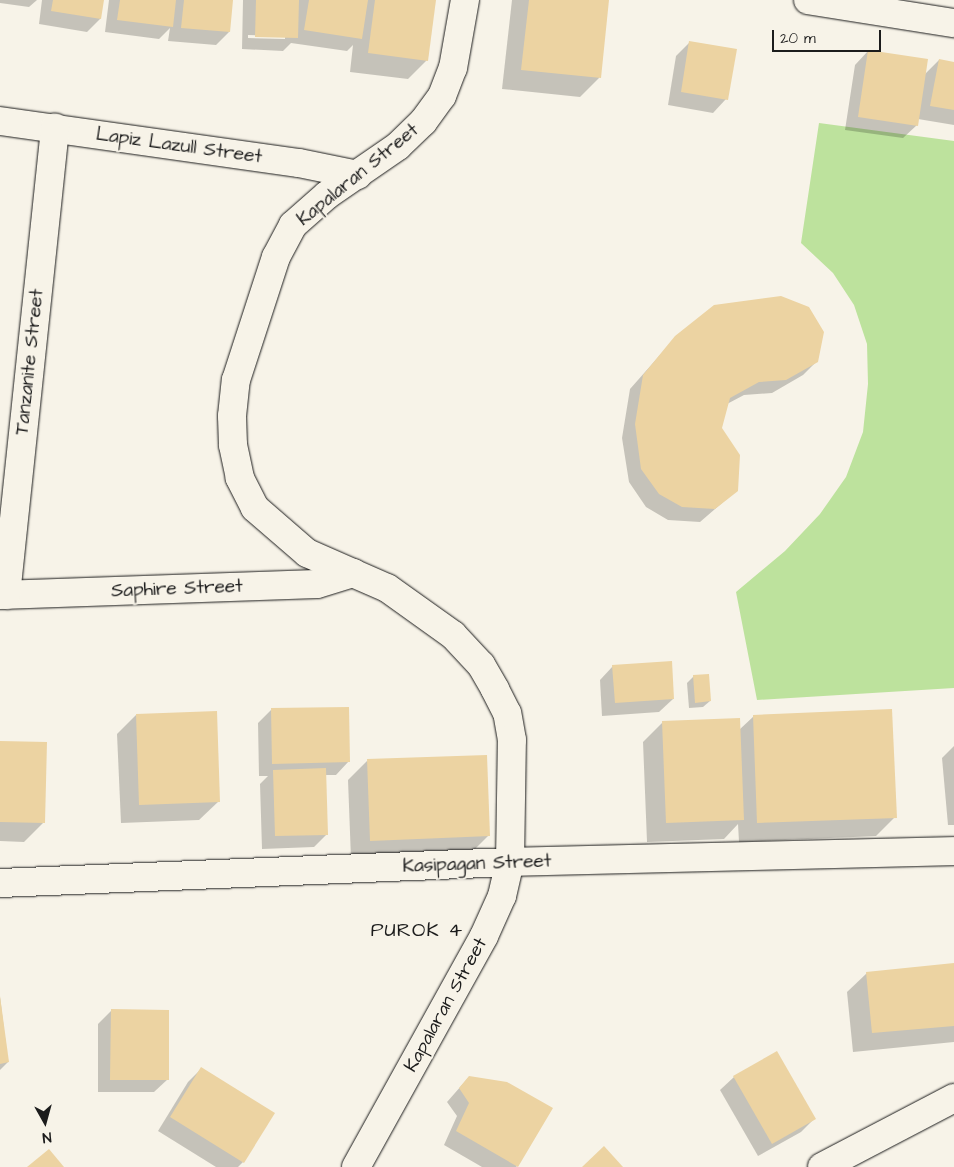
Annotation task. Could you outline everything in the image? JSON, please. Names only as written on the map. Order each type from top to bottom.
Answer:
[{"type":"street","name":"Kapalaran Street","points":[[356,1167],[484,936],[502,896],[510,862],[512,740],[507,713],[495,689],[481,665],[453,635],[387,588],[306,554],[255,508],[240,478],[233,445],[232,416],[236,380],[276,257],[293,225],[327,195],[398,146],[423,122],[442,96],[453,68],[465,0]]},
{"type":"street","points":[[808,0],[954,23]]},
{"type":"street","name":"Lapiz Lazull Street","points":[[0,121],[299,163],[358,175]]},
{"type":"street","name":"Tanzanite Street","points":[[3,595],[54,128]]},
{"type":"street","name":"Saphire Street","points":[[3,595],[317,584],[353,573]]},
{"type":"street","name":"Kasipagan Street","points":[[0,883],[510,862],[954,851]]},
{"type":"street","points":[[822,1167],[954,1098]]},
{"type":"green space","points":[[819,123],[954,141],[954,688],[757,700],[736,592],[785,551],[820,514],[846,477],[863,432],[868,384],[867,344],[854,305],[833,273],[801,243]]},
{"type":"building","points":[[53,0],[104,0],[101,19],[51,11]]},
{"type":"building","points":[[120,0],[176,0],[173,27],[117,20]]},
{"type":"building","points":[[184,0],[233,0],[230,32],[181,28]]},
{"type":"building","points":[[256,0],[299,0],[298,38],[255,37]]},
{"type":"building","points":[[309,0],[368,0],[362,39],[304,30]]},
{"type":"building","points":[[375,0],[436,0],[428,61],[368,53]]},
{"type":"building","points":[[529,0],[609,0],[601,78],[521,70]]},
{"type":"building","points":[[689,41],[737,49],[728,100],[681,92]]},
{"type":"building","points":[[868,50],[928,59],[918,126],[858,117]]},
{"type":"building","points":[[939,59],[954,62],[954,110],[930,106]]},
{"type":"building","points":[[781,296],[809,307],[824,332],[818,362],[786,380],[759,382],[730,398],[722,428],[740,455],[738,491],[715,509],[682,507],[659,494],[641,469],[635,424],[643,375],[675,336],[714,305]]},
{"type":"building","points":[[672,661],[674,699],[615,703],[612,665]]},
{"type":"building","points":[[709,674],[711,701],[695,703],[693,675]]},
{"type":"building","points":[[349,707],[350,762],[272,764],[271,708]]},
{"type":"building","points":[[892,709],[897,818],[757,823],[753,715]]},
{"type":"building","points":[[217,711],[220,802],[139,805],[136,714]]},
{"type":"building","points":[[740,718],[744,820],[666,823],[662,721]]},
{"type":"building","points":[[0,741],[47,742],[45,823],[0,822]]},
{"type":"building","points":[[487,755],[490,836],[370,841],[367,759]]},
{"type":"building","points":[[326,768],[328,835],[275,836],[273,770]]},
{"type":"building","points":[[954,963],[954,1026],[872,1033],[866,972]]},
{"type":"building","points":[[0,996],[9,1062],[0,1064]]},
{"type":"building","points":[[111,1009],[169,1010],[169,1080],[110,1080]]},
{"type":"building","points":[[777,1051],[816,1119],[772,1144],[733,1076]]},
{"type":"building","points":[[201,1067],[275,1113],[244,1163],[170,1117]]},
{"type":"building","points":[[469,1076],[507,1082],[553,1108],[518,1167],[456,1131],[469,1103],[459,1088]]},
{"type":"building","points":[[604,1146],[623,1167],[582,1167]]},
{"type":"building","points":[[49,1149],[64,1167],[27,1167]]},
{"type":"district","name":"PUROK 4","points":[[417,930]]}]
